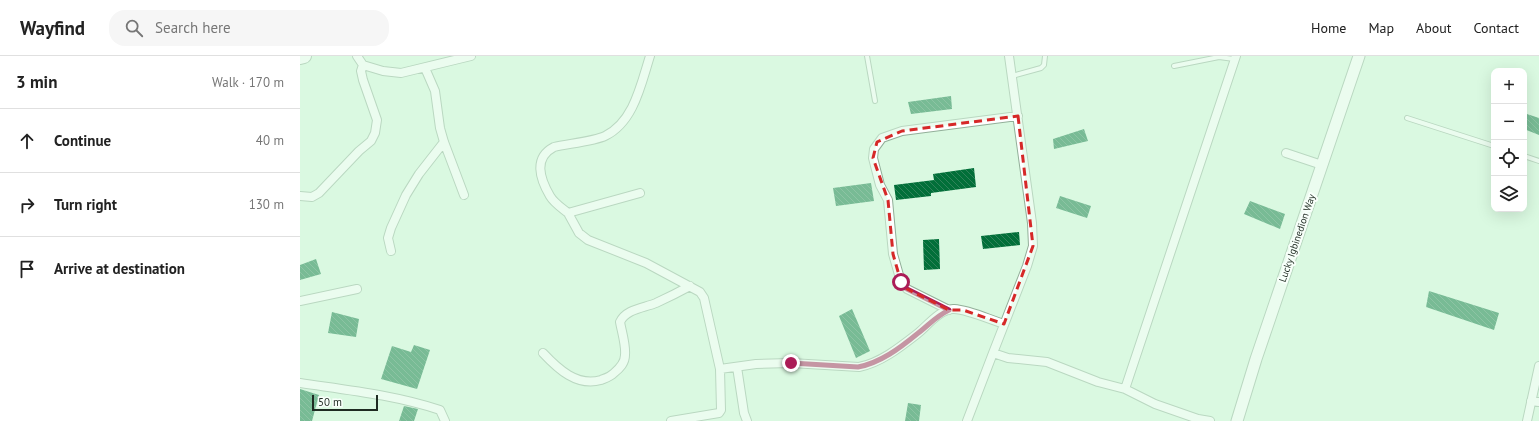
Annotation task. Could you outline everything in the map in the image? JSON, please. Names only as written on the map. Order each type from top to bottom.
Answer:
[{"type":"highway","points":[[300,57],[304,56]]},
{"type":"street","points":[[357,56],[363,66],[383,71],[401,73],[471,56]]},
{"type":"street","points":[[650,56],[638,95],[628,116],[616,130],[604,137],[554,147],[547,150],[539,167],[550,196],[568,213],[579,233],[588,240],[646,263],[700,292],[704,298],[720,369],[721,410],[719,413],[671,421]]},
{"type":"street","points":[[968,421],[1027,266],[1033,246],[1032,223],[1009,56]]},
{"type":"street","name":"Lucky Igbinedion Way","points":[[1237,421],[1256,359],[1359,56]]},
{"type":"street","points":[[1125,389],[1235,58]]},
{"type":"street","points":[[300,196],[312,197],[320,193],[348,162],[371,141],[375,134],[377,120],[363,80],[361,71],[363,66]]},
{"type":"street","points":[[425,68],[435,92],[440,128],[444,142],[464,195]]},
{"type":"street","points":[[949,310],[907,289],[901,282],[893,254],[888,200],[880,185],[873,158],[874,149],[877,142],[882,138],[902,131],[1018,116]]},
{"type":"street","points":[[391,251],[388,238],[390,228],[406,195],[419,174],[444,142]]},
{"type":"street","points":[[1286,153],[1322,165]]},
{"type":"street","points":[[568,213],[640,193]]},
{"type":"street","points":[[543,353],[557,367],[574,378],[584,381],[591,381],[611,376],[621,366],[625,357],[620,322],[622,318],[635,310],[655,304],[690,286]]},
{"type":"street","points":[[300,301],[357,289]]},
{"type":"street","points":[[720,369],[756,364],[791,363],[858,367],[869,365],[883,358],[917,334],[937,316],[952,308],[963,310],[1004,324]]},
{"type":"street","points":[[993,353],[1008,358],[1047,362],[1098,382],[1125,389],[1155,404],[1198,419],[1210,421]]},
{"type":"street","points":[[1527,421],[1535,401],[1539,366]]},
{"type":"street","points":[[738,367],[744,413],[747,421]]},
{"type":"street","points":[[300,383],[370,393],[419,404],[440,410],[445,421]]},
{"type":"lane","points":[[867,56],[874,101]]},
{"type":"lane","points":[[1012,76],[1041,68],[1044,65],[1045,56]]},
{"type":"lane","points":[[1174,66],[1219,57],[1235,58]]},
{"type":"lane","points":[[1407,118],[1491,145]]},
{"type":"lane","points":[[1527,157],[1539,161]]},
{"type":"highlighted area","points":[[1018,116],[1033,246],[1004,324],[963,310],[949,310],[907,289],[901,282],[893,254],[888,200],[873,158],[877,142],[902,131]]},
{"type":"building","points":[[951,96],[952,109],[911,114],[908,102]]},
{"type":"building","points":[[1527,114],[1539,118],[1539,135],[1527,130]]},
{"type":"building","points":[[1084,129],[1088,141],[1054,149],[1053,139]]},
{"type":"building","points":[[974,168],[976,187],[931,193],[931,196],[896,200],[894,185],[934,180],[933,174]]},
{"type":"building","points":[[871,183],[874,201],[836,206],[833,188]]},
{"type":"building","points":[[1060,196],[1091,206],[1087,218],[1056,208]]},
{"type":"building","points":[[1250,201],[1285,214],[1280,229],[1244,214]]},
{"type":"building","points":[[1019,232],[1020,245],[983,249],[981,236]]},
{"type":"building","points":[[939,239],[940,269],[924,270],[923,240]]},
{"type":"building","points":[[316,259],[321,274],[300,280],[300,265]]},
{"type":"building","points":[[1429,291],[1499,313],[1494,330],[1426,307]]},
{"type":"building","points":[[852,309],[870,351],[856,358],[839,316]]},
{"type":"building","points":[[332,312],[359,319],[356,337],[328,333]]},
{"type":"building","points":[[414,345],[430,350],[417,389],[381,379],[392,346],[411,352]]},
{"type":"building","points":[[300,389],[319,395],[312,421],[300,421]]},
{"type":"building","points":[[908,403],[921,405],[919,421],[905,421]]},
{"type":"building","points":[[404,406],[418,409],[414,421],[399,421]]},
{"type":"route","points":[[791,363],[858,367],[869,365],[883,358],[917,334],[937,316],[949,310],[907,289],[901,282]]}]
